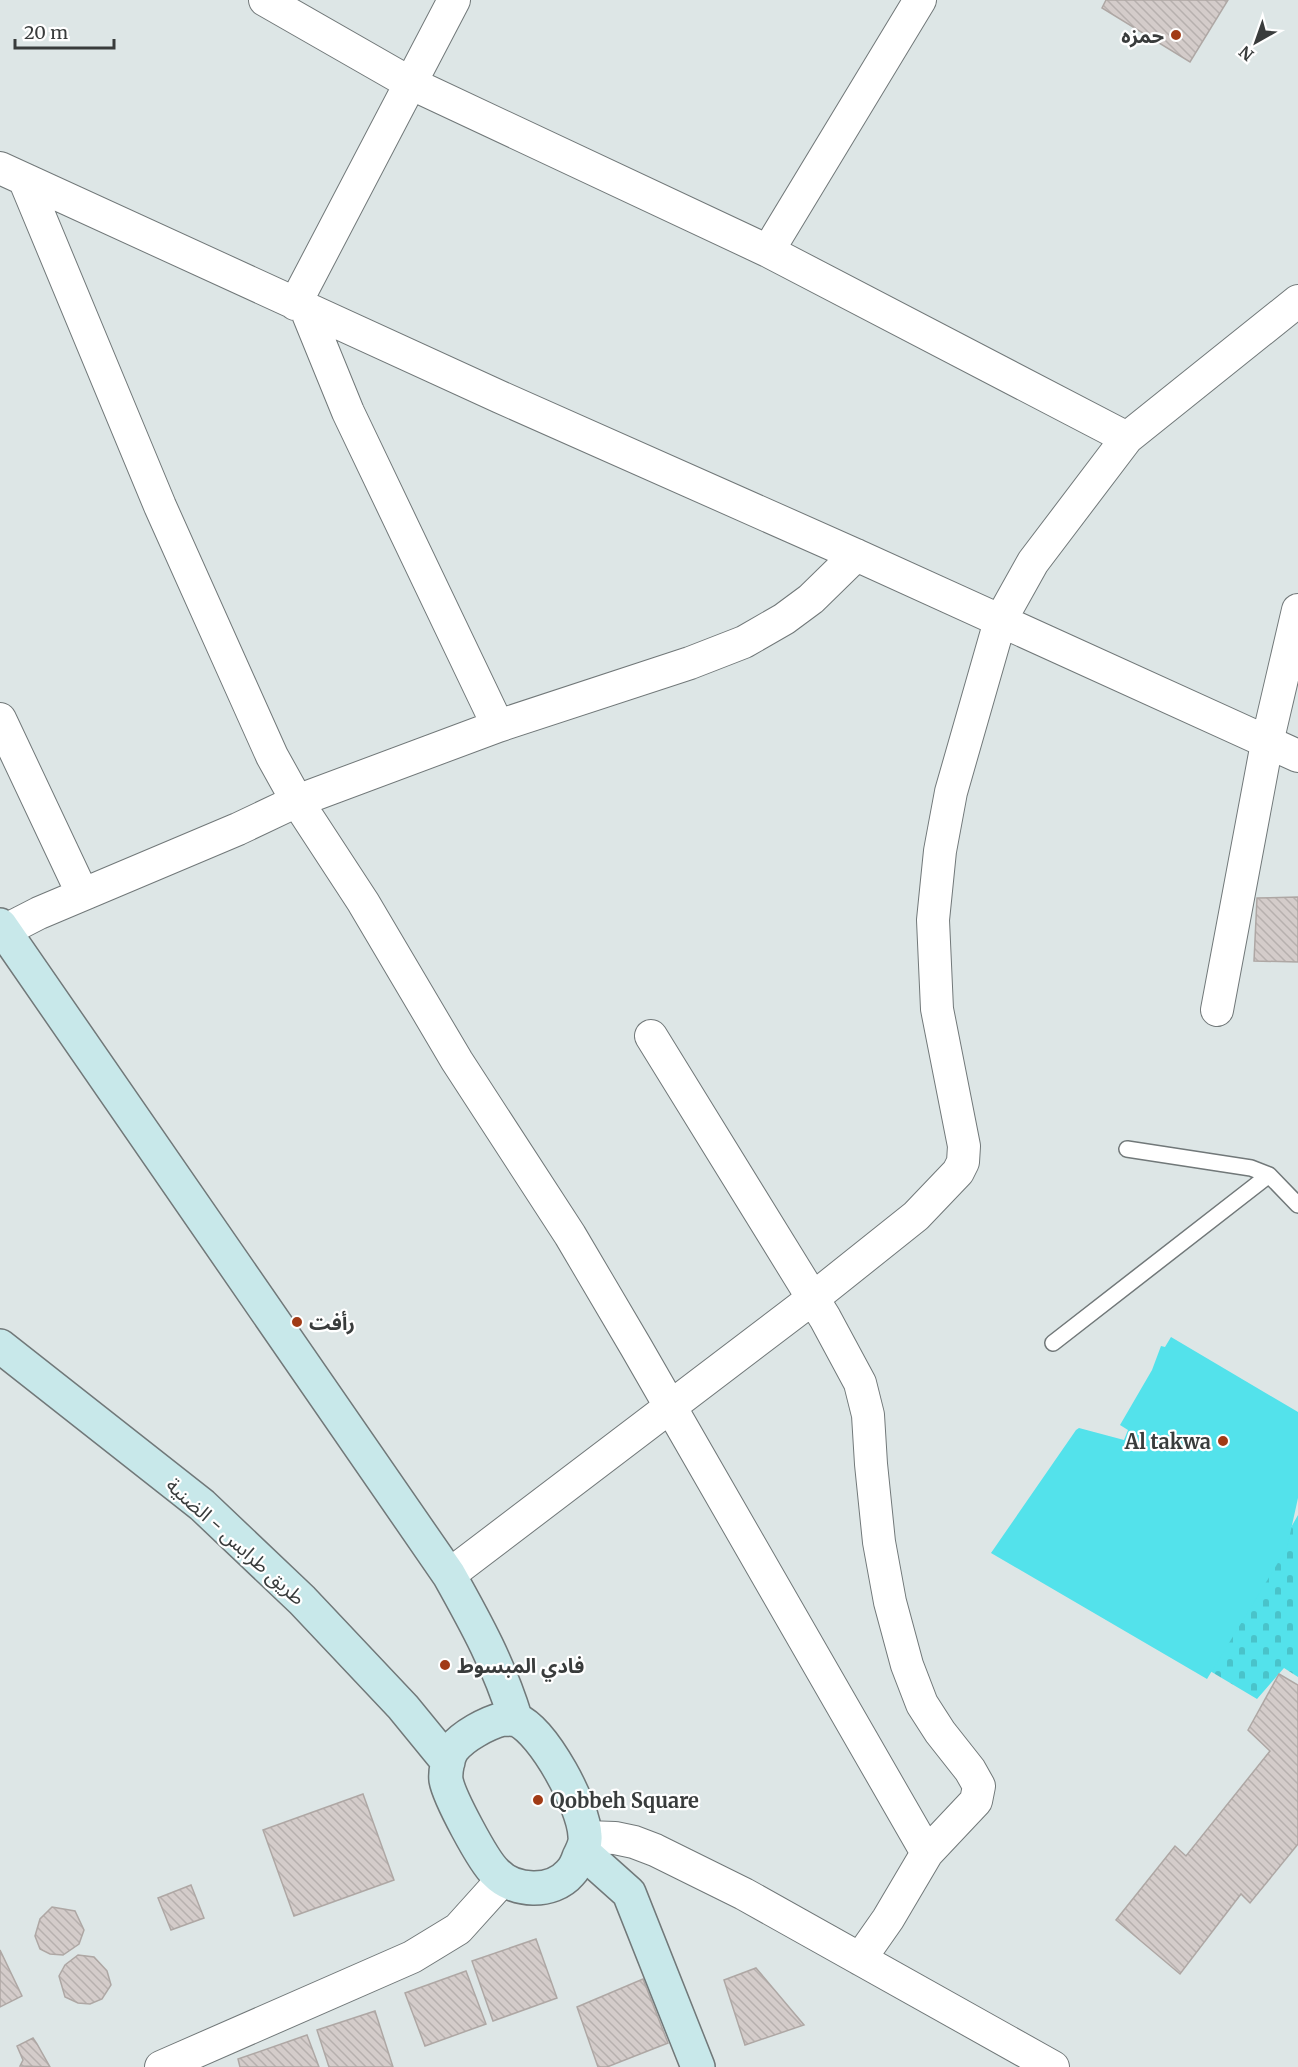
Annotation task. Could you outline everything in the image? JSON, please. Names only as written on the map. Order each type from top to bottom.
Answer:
[{"type":"main road","points":[[1,931],[449,1575],[483,1635],[504,1680],[516,1720]]},
{"type":"main road","name":"طريق طرابس - الضنية","points":[[0,1346],[202,1505],[302,1600],[403,1707],[448,1762]]},
{"type":"main road","points":[[503,1719],[516,1720],[549,1751],[566,1778],[583,1821],[584,1844],[570,1873],[561,1881],[533,1889],[519,1887],[495,1873],[458,1810],[446,1780],[448,1762],[453,1750],[486,1724],[503,1719]]},
{"type":"main road","points":[[584,1844],[628,1893],[698,2067]]},
{"type":"street","points":[[265,0],[410,83],[768,251],[1127,438]]},
{"type":"street","points":[[301,307],[410,83],[454,0]]},
{"type":"street","points":[[768,251],[920,0]]},
{"type":"street","points":[[6,171],[301,307],[1298,756]]},
{"type":"street","points":[[6,171],[272,756],[297,801],[363,902],[458,1061],[570,1235],[927,1853]]},
{"type":"street","points":[[449,1575],[812,1299],[916,1215],[958,1172],[963,1162],[964,1146],[937,1009],[933,920],[940,851],[951,792],[1000,621],[1034,562],[1127,438],[1298,301]]},
{"type":"street","points":[[301,307],[348,412],[498,726]]},
{"type":"street","points":[[1,931],[82,893],[238,829],[297,801],[498,726],[690,663],[744,642],[784,619],[811,599],[856,555]]},
{"type":"street","points":[[1217,1010],[1267,743],[1298,610]]},
{"type":"street","points":[[0,719],[82,893]]},
{"type":"street","points":[[651,1036],[812,1299],[860,1383],[868,1415],[879,1542],[890,1602],[907,1665],[922,1704],[979,1786],[976,1801],[927,1853],[861,1959]]},
{"type":"street","points":[[584,1844],[615,1838],[655,1850],[744,1894],[1053,2067]]},
{"type":"street","points":[[161,2067],[412,1957],[458,1929],[503,1879]]},
{"type":"lane","points":[[1127,1149],[1251,1168],[1269,1174],[1298,1205]]},
{"type":"lane","points":[[1053,1343],[1269,1174]]},
{"type":"green space","points":[[1171,1337],[1298,1412],[1298,1498],[1287,1548],[1207,1679],[991,1553],[1076,1430],[1079,1428],[1124,1440],[1128,1430],[1120,1425],[1152,1370],[1161,1346],[1165,1347]]},
{"type":"green space","points":[[1298,1515],[1298,1677],[1284,1668],[1257,1699],[1210,1671]]},
{"type":"building","name":"حمزه","points":[[1106,0],[1228,0],[1190,62],[1102,8]]},
{"type":"building","points":[[1298,897],[1298,962],[1254,961],[1257,898]]},
{"type":"building","points":[[1279,1674],[1298,1685],[1298,1844],[1250,1903],[1241,1894],[1180,1974],[1116,1920],[1175,1846],[1186,1856],[1270,1751],[1248,1730]]},
{"type":"building","points":[[363,1794],[394,1880],[294,1916],[263,1830]]},
{"type":"building","points":[[191,1885],[204,1918],[171,1930],[158,1898]]},
{"type":"building","points":[[52,1907],[75,1911],[84,1930],[79,1944],[63,1955],[50,1954],[40,1949],[35,1936],[40,1919]]},
{"type":"building","points":[[536,1939],[557,1998],[493,2021],[472,1961]]},
{"type":"building","points":[[0,1950],[22,1996],[0,2007]]},
{"type":"building","points":[[78,1955],[94,1957],[107,1971],[111,1985],[102,1999],[90,2004],[78,2003],[65,1997],[59,1976],[65,1965]]},
{"type":"building","points":[[756,1968],[804,2025],[745,2045],[724,1980]]},
{"type":"building","points":[[466,1971],[486,2024],[425,2046],[405,1993]]},
{"type":"building","points":[[643,1979],[668,2043],[607,2067],[598,2067],[577,2007]]},
{"type":"building","points":[[375,2011],[393,2067],[329,2067],[317,2030]]},
{"type":"building","points":[[307,2035],[319,2067],[240,2067],[238,2059]]},
{"type":"building","points":[[33,2038],[50,2067],[20,2066],[23,2060],[17,2046]]},
{"type":"place","name":"حمزه","points":[[1176,35]]},
{"type":"place","name":"رأفت","points":[[297,1322]]},
{"type":"place","name":"Al takwa","points":[[1223,1441]]},
{"type":"place","name":"فادي المبسوط","points":[[445,1665]]},
{"type":"place","name":"Qobbeh Square","points":[[538,1800]]}]
